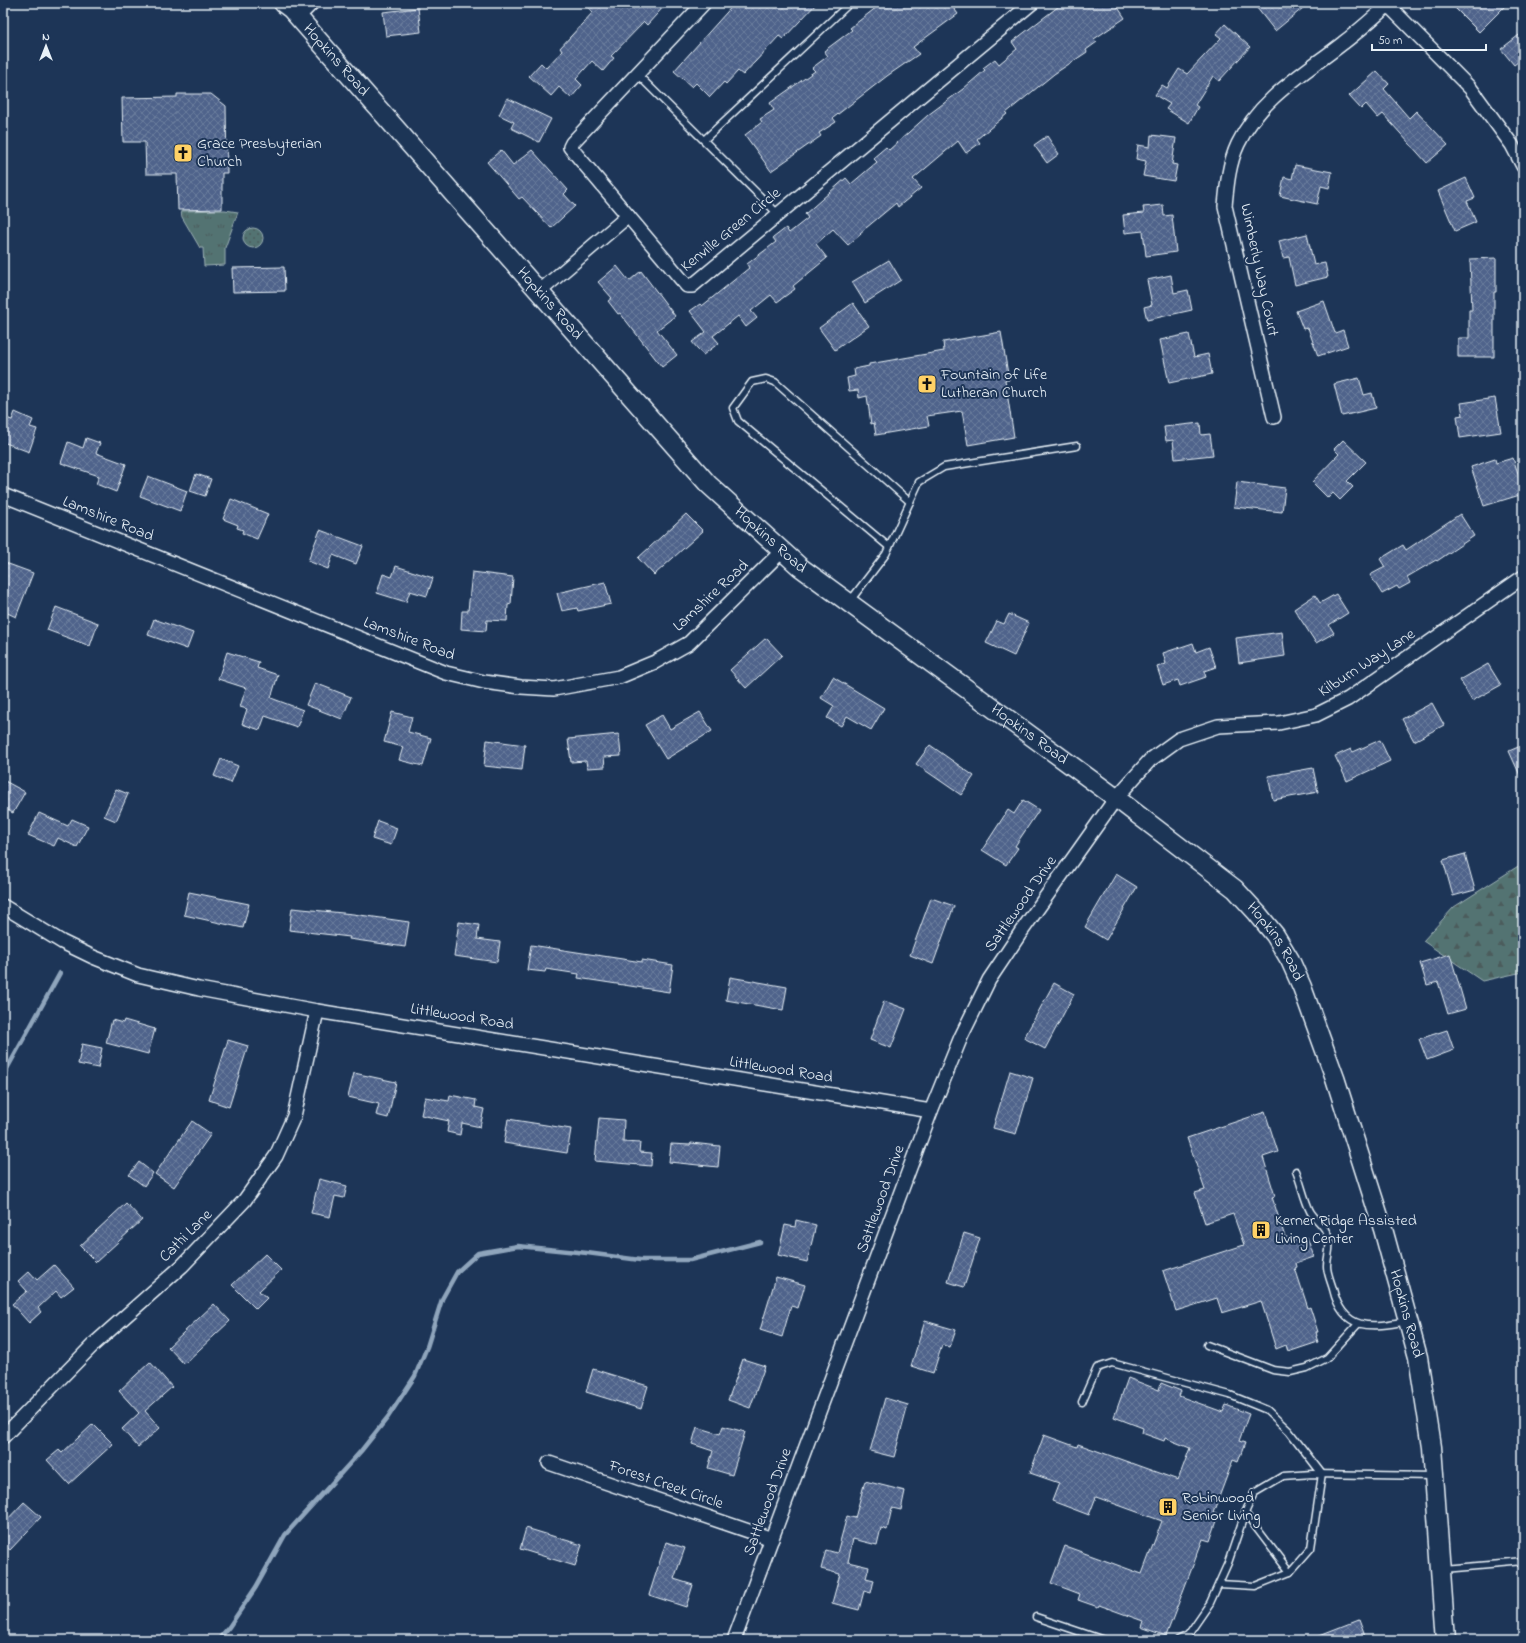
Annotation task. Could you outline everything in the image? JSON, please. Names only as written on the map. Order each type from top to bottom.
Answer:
[{"type":"main road","name":"Hopkins Road","points":[[283,3],[298,17],[708,484],[800,567],[1116,798],[1235,890],[1271,930],[1290,960],[1302,987],[1335,1078],[1383,1229],[1408,1320],[1424,1386],[1431,1433],[1446,1640]]},
{"type":"street","points":[[298,17],[312,3]]},
{"type":"street","name":"Kenville Green Circle","points":[[704,3],[572,143],[570,147],[687,286],[692,286],[1032,3]]},
{"type":"street","points":[[1387,4],[1470,89],[1512,145],[1523,166]]},
{"type":"street","name":"Wimberly Way Court","points":[[1274,417],[1225,206],[1228,173],[1238,144],[1254,117],[1281,90],[1344,42],[1387,4]]},
{"type":"street","points":[[539,292],[628,216]]},
{"type":"street","name":"Lamshire Road","points":[[3,496],[446,673],[484,682],[521,687],[554,689],[591,683],[618,677],[655,662],[689,643],[782,551]]},
{"type":"street","name":"Kilburn Way Lane","points":[[1116,798],[1150,760],[1179,739],[1218,726],[1279,723],[1316,715],[1348,699],[1523,577]]},
{"type":"street","name":"Sattlewood Drive","points":[[734,1640],[931,1111],[961,1037],[989,980],[1021,932],[1116,798]]},
{"type":"street","name":"Littlewood Road","points":[[3,906],[62,942],[138,974],[199,989],[316,1011],[931,1111]]},
{"type":"street","name":"Cathi Lane","points":[[3,1437],[94,1344],[182,1266],[244,1201],[276,1156],[294,1116],[316,1011]]},
{"type":"street","name":"Forest Creek Circle","points":[[549,1462],[772,1540]]},
{"type":"lane","points":[[704,140],[850,3]]},
{"type":"lane","points":[[637,74],[778,214]]},
{"type":"lane","points":[[889,547],[738,421],[733,408],[752,382],[766,379],[776,382],[910,502]]},
{"type":"lane","points":[[849,602],[886,554],[919,482],[944,466],[1077,446]]},
{"type":"lane","points":[[1296,1170],[1310,1211],[1321,1224],[1328,1236],[1330,1250],[1327,1267],[1336,1303],[1348,1319],[1358,1324],[1387,1325],[1408,1320]]},
{"type":"lane","points":[[1208,1345],[1273,1370],[1290,1372],[1307,1368],[1327,1358],[1358,1324]]},
{"type":"lane","points":[[1082,1402],[1097,1368],[1112,1363],[1230,1395],[1267,1410],[1289,1431],[1322,1474],[1312,1548],[1290,1572],[1255,1586],[1219,1584]]},
{"type":"lane","points":[[1178,1640],[1188,1635],[1210,1603],[1228,1563],[1245,1512],[1254,1494],[1283,1476],[1322,1474],[1435,1476]]},
{"type":"lane","points":[[1245,1512],[1290,1572]]},
{"type":"lane","points":[[1441,1569],[1523,1562]]},
{"type":"lane","points":[[1036,1617],[1104,1640]]},
{"type":"green space","points":[[225,210],[238,212],[225,248],[225,265],[204,266],[203,248],[200,248],[182,217],[181,211]]},
{"type":"green space","points":[[253,228],[260,231],[263,238],[260,245],[253,248],[246,245],[243,238],[246,231]]},
{"type":"green space","points":[[1523,863],[1523,972],[1482,981],[1423,941],[1454,907]]},
{"type":"building","points":[[582,3],[611,3],[617,9],[623,3],[667,3],[647,25],[644,22],[611,56],[614,58],[603,71],[592,61],[576,79],[582,85],[571,98],[559,87],[551,96],[529,76],[541,63],[546,68],[562,51],[560,48],[593,12]]},
{"type":"building","points":[[735,3],[817,3],[783,39],[779,36],[743,75],[738,71],[726,84],[724,82],[710,97],[696,83],[692,87],[674,71]]},
{"type":"building","points":[[882,3],[950,3],[958,14],[913,47],[919,54],[887,76],[833,118],[836,122],[819,133],[821,136],[771,171],[745,135],[762,122],[760,119],[774,110],[770,103],[815,71],[812,68],[828,56],[824,51],[852,30],[850,28]]},
{"type":"building","points":[[1063,3],[1115,3],[1125,18],[1094,39],[1097,42],[1086,50],[1087,52],[1054,74],[1006,113],[1007,114],[977,139],[980,143],[966,153],[958,141],[913,179],[921,188],[898,207],[896,203],[848,245],[833,229],[816,244],[827,258],[793,286],[795,289],[777,302],[771,295],[751,311],[757,318],[746,327],[738,316],[713,336],[719,343],[703,355],[692,342],[706,332],[690,311],[700,304],[702,306],[749,268],[747,264],[776,242],[773,238],[786,228],[789,233],[808,218],[805,214],[846,178],[851,184],[877,162],[873,158],[886,147],[889,150],[928,115],[963,89],[985,70],[983,68],[995,59],[999,64],[1017,49],[1012,42]]},
{"type":"building","points":[[1253,3],[1309,3],[1275,31]]},
{"type":"building","points":[[1450,3],[1508,3],[1479,32]]},
{"type":"building","points":[[418,8],[421,32],[386,36],[383,12]]},
{"type":"building","points":[[1225,24],[1250,47],[1219,81],[1213,76],[1195,105],[1198,107],[1189,123],[1166,109],[1170,104],[1155,95],[1162,85],[1167,88],[1179,69],[1187,74],[1221,38],[1216,34]]},
{"type":"building","points":[[1523,32],[1523,58],[1514,65],[1501,49]]},
{"type":"building","points":[[1377,71],[1389,84],[1384,89],[1409,118],[1416,111],[1448,145],[1427,163],[1383,114],[1378,118],[1366,104],[1361,109],[1349,96]]},
{"type":"building","name":"Grace Presbyterian Church","points":[[177,94],[211,94],[226,106],[227,173],[222,173],[222,209],[178,210],[177,174],[146,174],[145,142],[123,142],[122,98],[177,97]]},
{"type":"building","points":[[507,98],[551,119],[539,142],[511,128],[514,122],[499,115]]},
{"type":"building","points":[[1151,135],[1176,138],[1172,164],[1177,165],[1174,181],[1143,176],[1146,161],[1136,159],[1138,145],[1150,147]]},
{"type":"building","points":[[1047,136],[1059,154],[1047,163],[1034,145]]},
{"type":"building","points":[[501,150],[513,165],[532,150],[568,190],[564,194],[575,206],[551,228],[522,197],[519,199],[487,162]]},
{"type":"building","points":[[1295,165],[1332,172],[1329,188],[1321,186],[1317,204],[1280,196],[1284,177],[1292,179]]},
{"type":"building","points":[[1466,178],[1475,198],[1467,201],[1476,222],[1455,231],[1438,191]]},
{"type":"building","points":[[1163,205],[1164,216],[1172,215],[1176,252],[1146,256],[1143,231],[1125,233],[1123,215],[1144,213],[1143,207]]},
{"type":"building","points":[[1307,234],[1314,265],[1325,263],[1328,277],[1295,285],[1289,257],[1283,258],[1279,241]]},
{"type":"building","points":[[1496,258],[1496,292],[1494,292],[1494,357],[1458,357],[1458,338],[1469,338],[1469,310],[1472,310],[1470,259]]},
{"type":"building","points":[[889,260],[901,280],[865,303],[852,282]]},
{"type":"building","points":[[617,266],[629,281],[641,271],[675,316],[657,330],[677,355],[662,367],[620,313],[618,314],[608,301],[612,298],[598,282]]},
{"type":"building","points":[[284,267],[285,291],[233,292],[232,268]]},
{"type":"building","points":[[1171,275],[1174,293],[1188,290],[1192,310],[1147,320],[1144,307],[1152,305],[1147,280]]},
{"type":"building","points":[[1324,301],[1335,333],[1343,330],[1348,346],[1318,356],[1308,328],[1303,329],[1296,311]]},
{"type":"building","points":[[853,303],[869,326],[835,350],[819,328]]},
{"type":"building","name":"Fountain of Life Lutheran Church","points":[[1001,332],[1009,380],[1005,380],[1014,437],[968,445],[962,411],[927,416],[929,426],[876,435],[874,423],[871,424],[867,396],[859,398],[858,390],[849,391],[847,378],[855,376],[854,369],[869,366],[869,364],[944,351],[943,342]]},
{"type":"building","points":[[1189,334],[1194,357],[1208,354],[1212,374],[1169,383],[1160,340]]},
{"type":"building","points":[[1359,378],[1364,395],[1372,393],[1376,408],[1342,416],[1334,384]]},
{"type":"building","points":[[1495,398],[1501,432],[1460,438],[1457,416],[1463,415],[1461,403]]},
{"type":"building","points":[[15,412],[33,420],[30,427],[37,429],[29,452],[3,442],[3,417],[12,420]]},
{"type":"building","points":[[1200,423],[1201,435],[1210,434],[1213,455],[1175,459],[1173,440],[1166,441],[1164,427]]},
{"type":"building","points":[[86,438],[100,443],[96,453],[126,464],[116,492],[96,484],[99,476],[61,463],[68,442],[83,448]]},
{"type":"building","points":[[1343,440],[1366,462],[1347,481],[1353,487],[1340,500],[1333,493],[1328,498],[1312,482],[1339,454],[1334,449]]},
{"type":"building","points":[[1513,458],[1523,489],[1523,494],[1484,506],[1471,467],[1495,459],[1496,463]]},
{"type":"building","points":[[196,474],[211,479],[205,496],[190,491]]},
{"type":"building","points":[[148,476],[187,491],[180,511],[140,496]]},
{"type":"building","points":[[1237,482],[1285,488],[1282,512],[1234,507]]},
{"type":"building","points":[[231,499],[268,514],[257,539],[242,533],[243,530],[237,528],[238,525],[223,519]]},
{"type":"building","points":[[686,514],[703,531],[654,575],[638,558]]},
{"type":"building","points":[[1460,514],[1474,536],[1437,561],[1436,560],[1407,577],[1410,583],[1399,589],[1397,586],[1382,594],[1370,575],[1385,567],[1380,559],[1403,545],[1406,550]]},
{"type":"building","points":[[320,530],[363,546],[356,564],[333,555],[328,569],[308,561]]},
{"type":"building","points":[[3,562],[33,573],[16,617],[3,611],[3,601],[7,590],[3,589]]},
{"type":"building","points":[[396,566],[433,578],[427,596],[410,591],[406,602],[377,593],[383,574],[392,577]]},
{"type":"building","points":[[472,572],[513,577],[511,604],[508,605],[507,621],[487,620],[486,631],[461,629],[462,611],[468,611]]},
{"type":"building","points":[[605,582],[611,604],[578,611],[577,608],[562,611],[557,593]]},
{"type":"building","points":[[1336,594],[1348,613],[1329,625],[1334,633],[1316,643],[1294,609],[1315,595],[1320,603]]},
{"type":"building","points":[[56,607],[98,623],[90,646],[47,630]]},
{"type":"building","points":[[1009,614],[1029,623],[1014,656],[986,643],[997,621],[1004,624]]},
{"type":"building","points":[[154,619],[193,633],[187,649],[148,635]]},
{"type":"building","points":[[1282,632],[1285,656],[1239,663],[1236,638]]},
{"type":"building","points":[[766,638],[782,655],[746,688],[730,670]]},
{"type":"building","points":[[1193,643],[1196,652],[1209,647],[1216,667],[1204,671],[1206,677],[1180,686],[1178,680],[1163,685],[1157,667],[1166,664],[1163,653]]},
{"type":"building","points":[[227,652],[259,662],[257,668],[278,675],[271,698],[303,710],[297,727],[265,716],[260,730],[242,724],[247,709],[240,707],[246,688],[218,679]]},
{"type":"building","points":[[1488,664],[1501,685],[1472,701],[1460,680]]},
{"type":"building","points":[[833,677],[884,708],[871,730],[847,716],[841,726],[827,718],[834,706],[821,698]]},
{"type":"building","points":[[315,683],[351,697],[342,719],[306,705]]},
{"type":"building","points":[[1432,703],[1444,725],[1414,741],[1402,719]]},
{"type":"building","points":[[392,712],[412,717],[408,732],[431,738],[423,766],[399,760],[403,747],[384,742]]},
{"type":"building","points":[[700,712],[712,731],[666,759],[645,725],[662,715],[670,729]]},
{"type":"building","points":[[619,734],[621,756],[604,757],[605,767],[587,768],[586,761],[571,762],[568,739]]},
{"type":"building","points":[[487,740],[525,745],[522,770],[484,766]]},
{"type":"building","points":[[1380,740],[1390,761],[1347,781],[1335,756],[1351,749],[1353,752]]},
{"type":"building","points":[[930,745],[974,776],[961,795],[916,764]]},
{"type":"building","points":[[1523,745],[1523,782],[1509,751]]},
{"type":"building","points":[[221,759],[238,766],[231,783],[214,776]]},
{"type":"building","points":[[1313,768],[1318,792],[1273,800],[1268,776]]},
{"type":"building","points":[[3,780],[25,792],[13,813],[3,808]]},
{"type":"building","points":[[116,789],[128,794],[116,821],[104,816]]},
{"type":"building","points":[[1023,800],[1039,810],[1015,846],[1018,848],[1006,865],[982,850],[1008,810],[1014,814]]},
{"type":"building","points":[[39,813],[68,826],[72,819],[88,826],[77,847],[58,838],[54,846],[28,835]]},
{"type":"building","points":[[378,821],[397,828],[391,845],[372,839]]},
{"type":"building","points":[[1465,854],[1475,890],[1453,896],[1443,860]]},
{"type":"building","points":[[1116,874],[1137,887],[1106,940],[1085,927]]},
{"type":"building","points":[[189,892],[249,904],[243,928],[184,915]]},
{"type":"building","points":[[931,898],[954,906],[933,964],[910,955]]},
{"type":"building","points":[[292,908],[353,914],[409,922],[405,947],[349,939],[350,937],[289,930]]},
{"type":"building","points":[[459,922],[479,925],[477,939],[500,942],[497,962],[454,956]]},
{"type":"building","points":[[531,945],[642,962],[642,960],[673,965],[669,992],[578,978],[579,974],[546,969],[545,972],[527,970]]},
{"type":"building","points":[[1450,954],[1466,1009],[1448,1014],[1438,982],[1427,985],[1420,963]]},
{"type":"building","points":[[730,977],[787,987],[783,1010],[726,1000]]},
{"type":"building","points":[[1054,983],[1074,994],[1045,1049],[1024,1038]]},
{"type":"building","points":[[884,1001],[906,1009],[891,1048],[870,1040]]},
{"type":"building","points":[[112,1020],[123,1023],[124,1020],[155,1029],[148,1054],[106,1043]]},
{"type":"building","points":[[1447,1030],[1454,1050],[1427,1060],[1419,1039]]},
{"type":"building","points":[[228,1040],[248,1046],[229,1107],[209,1100]]},
{"type":"building","points":[[82,1044],[102,1048],[98,1068],[78,1064]]},
{"type":"building","points":[[1010,1071],[1033,1078],[1016,1134],[993,1128]]},
{"type":"building","points":[[354,1073],[396,1082],[388,1118],[376,1115],[379,1104],[348,1097]]},
{"type":"building","points":[[450,1095],[476,1100],[475,1107],[484,1109],[480,1127],[462,1123],[460,1135],[447,1132],[449,1121],[421,1115],[425,1097],[449,1101]]},
{"type":"building","name":"Kerner Ridge Assisted Living Center","points":[[1265,1112],[1278,1152],[1263,1157],[1275,1196],[1272,1197],[1285,1237],[1287,1237],[1289,1242],[1307,1237],[1314,1257],[1296,1263],[1297,1267],[1295,1268],[1308,1308],[1310,1307],[1318,1332],[1316,1332],[1316,1336],[1318,1342],[1288,1352],[1286,1345],[1276,1349],[1261,1301],[1222,1313],[1217,1298],[1176,1311],[1163,1271],[1244,1245],[1233,1214],[1205,1223],[1195,1193],[1205,1190],[1187,1138]]},
{"type":"building","points":[[599,1118],[624,1120],[623,1142],[640,1143],[639,1152],[652,1153],[651,1166],[595,1161]]},
{"type":"building","points":[[508,1119],[571,1129],[567,1153],[504,1143]]},
{"type":"building","points":[[192,1121],[211,1134],[174,1187],[155,1174]]},
{"type":"building","points":[[691,1143],[720,1146],[718,1167],[669,1162],[671,1144],[690,1145]]},
{"type":"building","points":[[139,1162],[153,1173],[144,1186],[129,1175]]},
{"type":"building","points":[[319,1179],[347,1186],[344,1198],[335,1196],[330,1217],[311,1213]]},
{"type":"building","points":[[126,1203],[142,1220],[96,1262],[80,1246]]},
{"type":"building","points":[[796,1220],[816,1225],[807,1262],[778,1255],[785,1225],[795,1227]]},
{"type":"building","points":[[964,1233],[980,1238],[964,1287],[948,1282]]},
{"type":"building","points":[[265,1254],[281,1270],[259,1291],[267,1298],[256,1309],[232,1285]]},
{"type":"building","points":[[54,1265],[74,1287],[61,1297],[56,1291],[38,1308],[41,1312],[29,1323],[12,1304],[27,1291],[18,1281],[29,1271],[37,1280]]},
{"type":"building","points":[[776,1277],[805,1285],[798,1308],[791,1306],[782,1337],[760,1330]]},
{"type":"building","points":[[214,1304],[230,1321],[184,1364],[168,1347]]},
{"type":"building","points":[[925,1321],[956,1330],[950,1347],[942,1345],[933,1373],[911,1366]]},
{"type":"building","points":[[743,1359],[765,1366],[750,1408],[728,1400]]},
{"type":"building","points":[[150,1362],[172,1387],[145,1411],[160,1428],[138,1447],[122,1429],[139,1413],[119,1391]]},
{"type":"building","points":[[593,1369],[648,1386],[641,1409],[586,1392]]},
{"type":"building","name":"Robinwood Senior Living","points":[[1128,1378],[1159,1390],[1161,1383],[1181,1391],[1179,1396],[1223,1412],[1226,1405],[1249,1414],[1239,1441],[1245,1443],[1238,1462],[1233,1460],[1213,1513],[1219,1515],[1210,1541],[1203,1539],[1166,1636],[1141,1627],[1143,1621],[1099,1605],[1098,1607],[1078,1600],[1080,1594],[1051,1583],[1065,1546],[1142,1574],[1162,1521],[1096,1497],[1089,1515],[1052,1501],[1059,1483],[1030,1473],[1044,1435],[1077,1447],[1078,1444],[1178,1480],[1190,1448],[1165,1438],[1164,1441],[1142,1433],[1143,1428],[1114,1417]]},
{"type":"building","points":[[885,1398],[908,1405],[894,1457],[870,1451]]},
{"type":"building","points":[[93,1424],[113,1444],[69,1484],[47,1460],[59,1450],[62,1453]]},
{"type":"building","points":[[723,1426],[745,1432],[732,1475],[708,1468],[713,1451],[692,1444],[697,1427],[720,1434]]},
{"type":"building","points":[[865,1481],[905,1491],[901,1510],[892,1508],[887,1530],[881,1528],[877,1545],[853,1539],[848,1562],[869,1567],[866,1578],[874,1580],[871,1593],[864,1591],[859,1610],[832,1603],[840,1574],[821,1569],[826,1550],[837,1553],[847,1516],[855,1518]]},
{"type":"building","points":[[24,1502],[41,1517],[10,1550],[3,1544],[3,1524]]},
{"type":"building","points":[[526,1528],[582,1545],[575,1566],[520,1549]]},
{"type":"building","points":[[666,1542],[685,1548],[674,1579],[693,1585],[686,1607],[649,1595]]},
{"type":"building","points":[[1358,1621],[1365,1640],[1312,1640],[1312,1639]]},
{"type":"waterway","points":[[3,1076],[60,973]]},
{"type":"waterway","points":[[218,1640],[229,1627],[256,1587],[285,1535],[361,1451],[388,1417],[415,1376],[427,1347],[442,1299],[457,1272],[478,1253],[518,1246],[640,1260],[690,1260],[760,1242]]},
{"type":"place","name":"Grace Presbyterian Church","points":[[183,153]]},
{"type":"place","name":"Fountain of Life Lutheran Church","points":[[927,384]]},
{"type":"place","name":"Kerner Ridge Assisted Living Center","points":[[1261,1230]]},
{"type":"place","name":"Robinwood Senior Living","points":[[1168,1507]]}]
